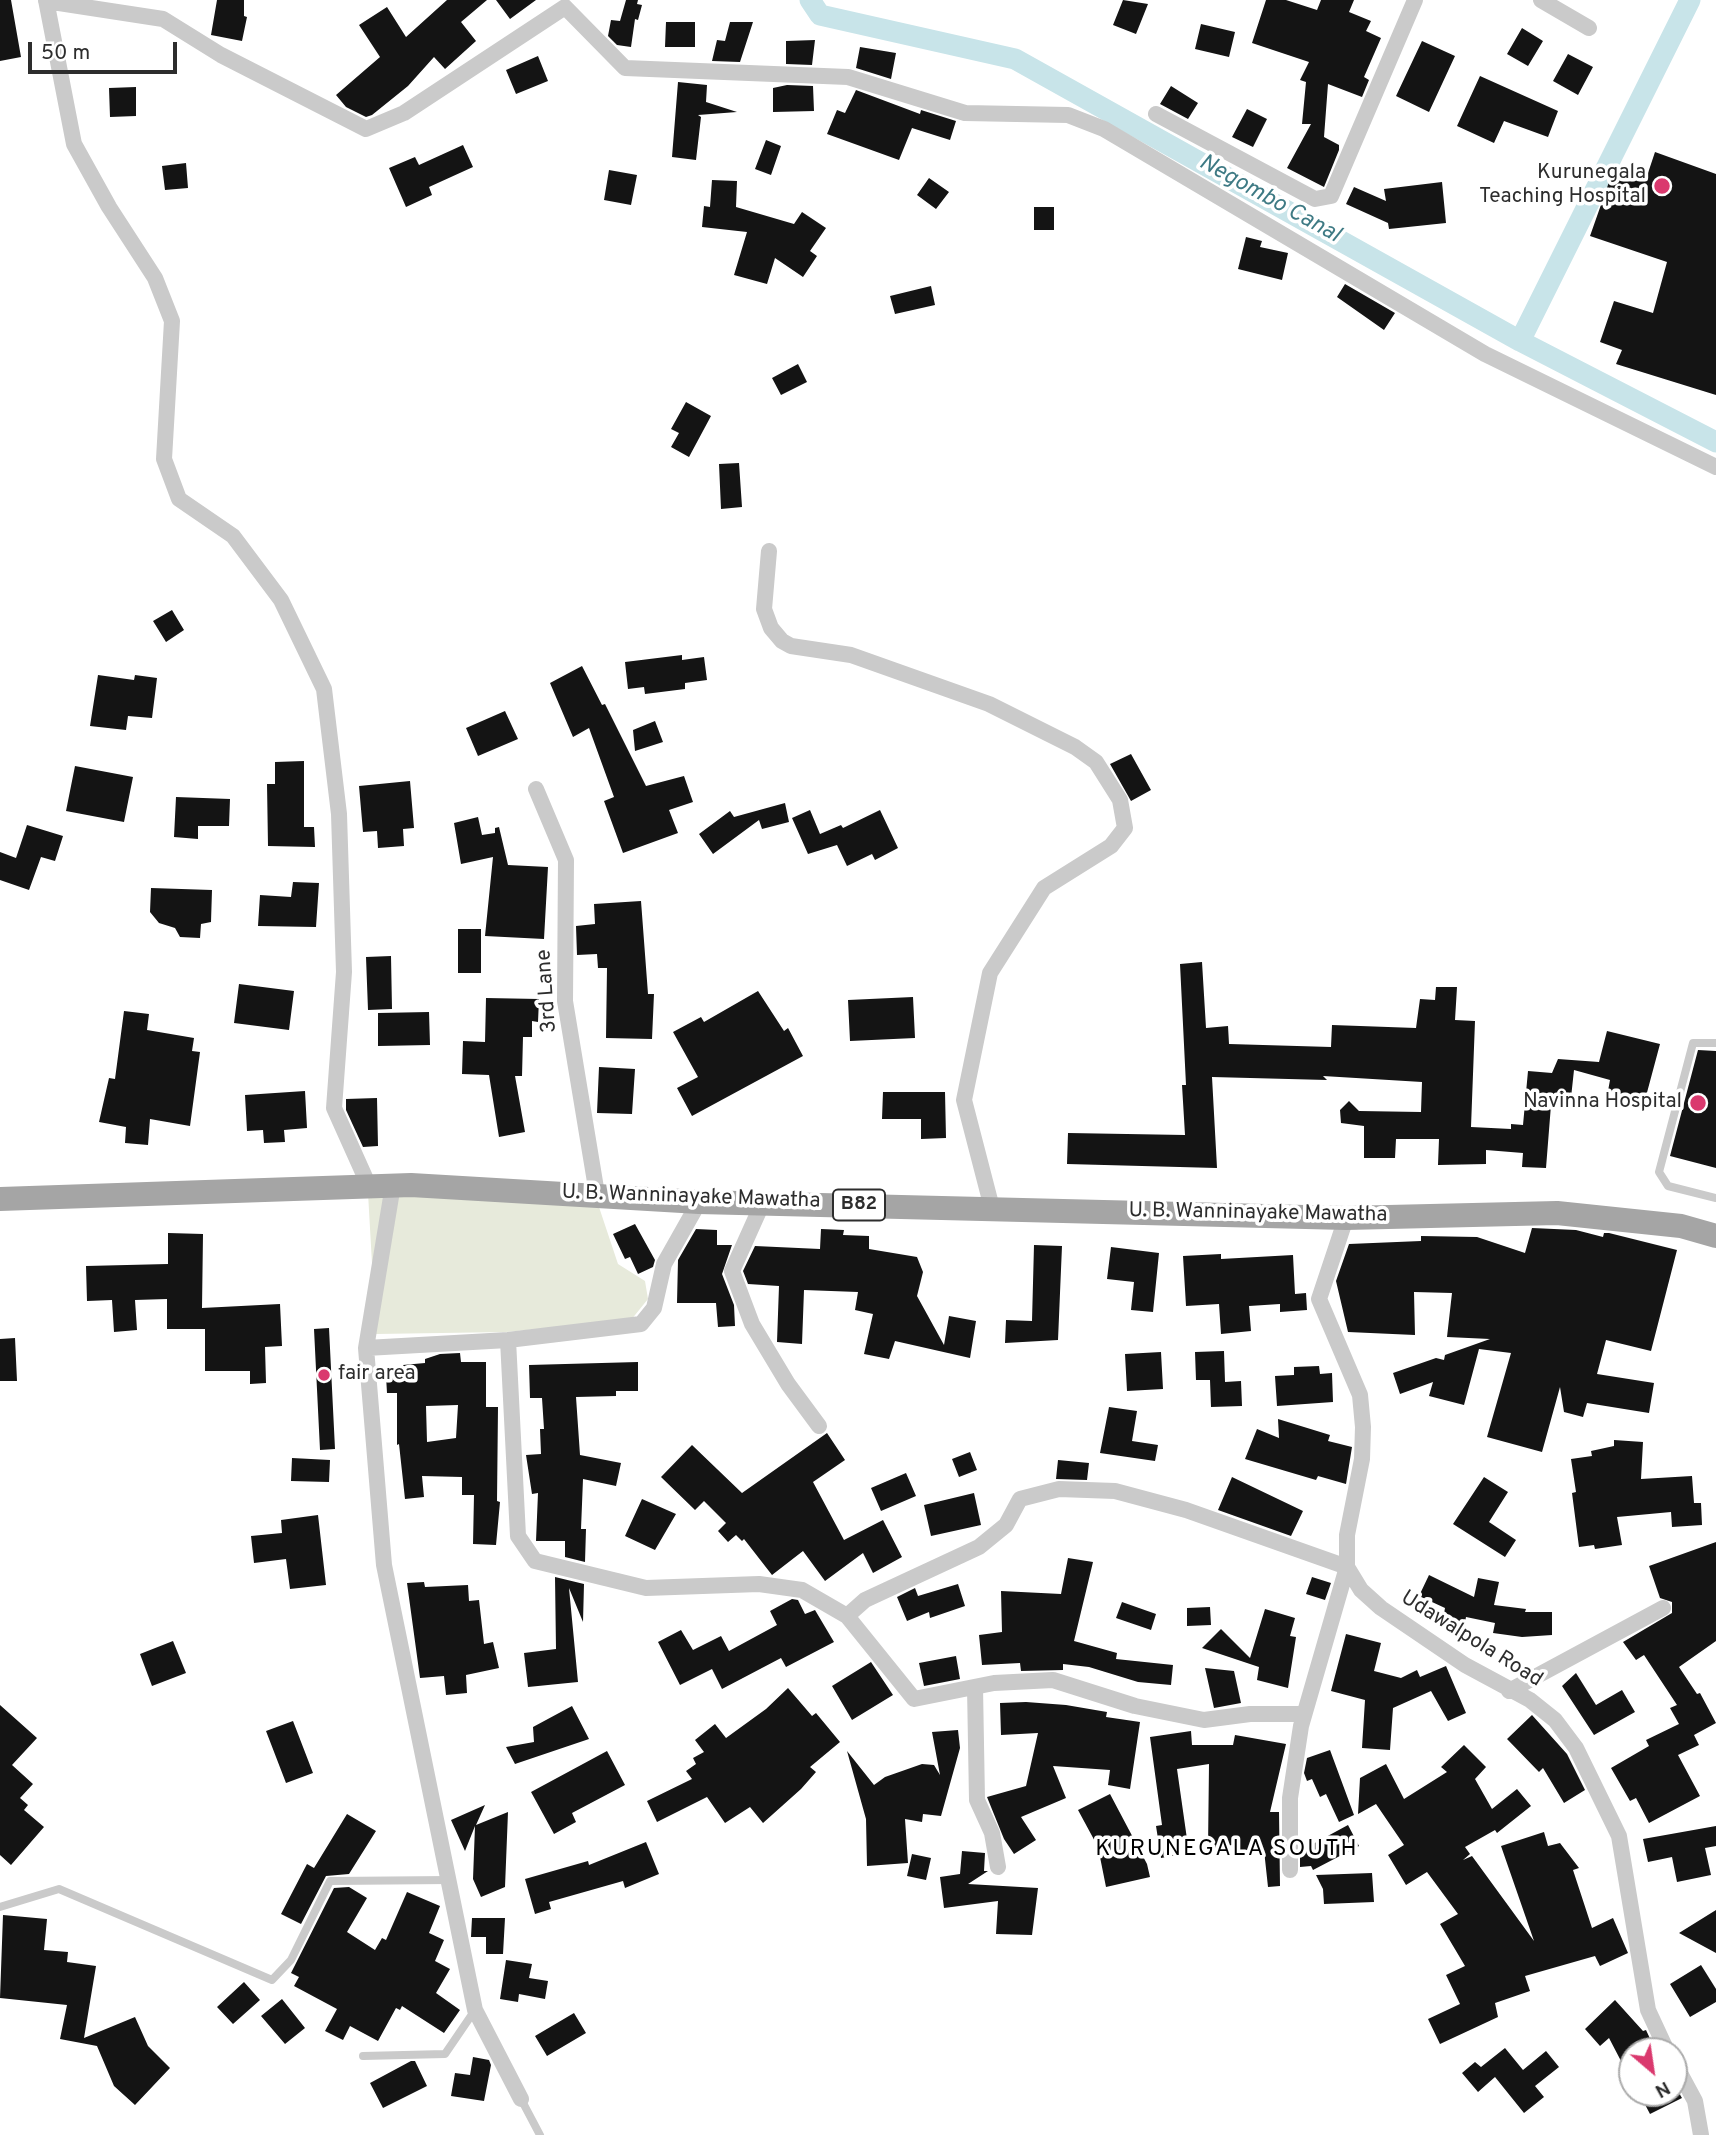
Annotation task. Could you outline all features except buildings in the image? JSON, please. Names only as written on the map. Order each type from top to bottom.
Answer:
[{"type":"main road","name":"U. B. Wanninayake Mawatha","points":[[0,1199],[381,1186],[597,1194],[699,1202],[1346,1218],[1557,1213],[1681,1226],[1716,1236]]},
{"type":"street","points":[[521,2099],[475,2010],[384,1565],[366,1348],[381,1186],[334,1108],[344,972],[339,814],[324,689],[281,600],[233,536],[179,499],[163,459],[172,321],[155,278],[109,207],[74,144],[46,0],[163,19],[220,55],[366,129],[404,113],[565,7],[625,68],[848,77],[965,113],[1068,115],[1115,136],[1485,354],[1716,467]]},
{"type":"street","points":[[1156,114],[1315,199],[1331,195],[1416,0]]},
{"type":"street","points":[[1541,0],[1589,28]]},
{"type":"street","points":[[769,551],[764,609],[771,628],[782,641],[851,655],[989,704],[1075,747],[1096,762],[1120,800],[1125,828],[1111,846],[1044,888],[990,974],[964,1100],[992,1208]]},
{"type":"street","name":"3rd Lane","points":[[536,789],[566,860],[565,1001],[597,1194]]},
{"type":"street","points":[[366,1348],[508,1340],[641,1324],[654,1308],[664,1264],[699,1202]]},
{"type":"street","points":[[763,1202],[732,1271],[752,1324],[788,1384],[819,1426]]},
{"type":"street","points":[[1290,1870],[1290,1798],[1304,1714],[1347,1567],[1347,1535],[1362,1459],[1360,1395],[1319,1299],[1346,1218]]},
{"type":"street","points":[[508,1340],[518,1536],[535,1561],[646,1588],[759,1584],[802,1590],[847,1616],[914,1699],[975,1687],[1053,1680],[1135,1706],[1204,1720],[1250,1714],[1304,1714]]},
{"type":"street","points":[[847,1616],[865,1600],[979,1547],[1006,1525],[1020,1499],[1059,1489],[1115,1491],[1186,1510],[1347,1567]]},
{"type":"street","name":"Udawalpola Road","points":[[1347,1567],[1361,1590],[1381,1608],[1425,1640],[1509,1691],[1530,1700],[1555,1720],[1576,1748],[1619,1836],[1648,2010],[1661,2037]]},
{"type":"street","points":[[1509,1691],[1663,1608]]},
{"type":"street","points":[[975,1687],[977,1800],[992,1833],[998,1867]]},
{"type":"street","points":[[1688,2088],[1695,2101],[1701,2135]]},
{"type":"lane","points":[[1716,1042],[1693,1043],[1659,1172],[1668,1186],[1716,1198]]},
{"type":"lane","points":[[0,1907],[59,1889],[272,1980],[291,1960],[330,1881],[450,1880]]},
{"type":"lane","points":[[363,2056],[445,2054],[475,2010]]},
{"type":"lane","points":[[521,2099],[540,2135]]},
{"type":"shaded area","points":[[368,1193],[597,1201],[618,1264],[645,1281],[648,1299],[631,1320],[506,1332],[376,1334]]},
{"type":"waterway","name":"Negombo Canal","points":[[810,0],[820,15],[1015,59],[1520,341],[1716,442]]},
{"type":"waterway","points":[[1520,341],[1690,0]]},
{"type":"place","name":"Kurunegala Teaching Hospital","points":[[1662,186]]},
{"type":"place","name":"Navinna Hospital","points":[[1698,1103]]},
{"type":"place","name":"fair area","points":[[324,1375]]},
{"type":"district","name":"KURUNEGALA SOUTH","points":[[1227,1850]]}]
